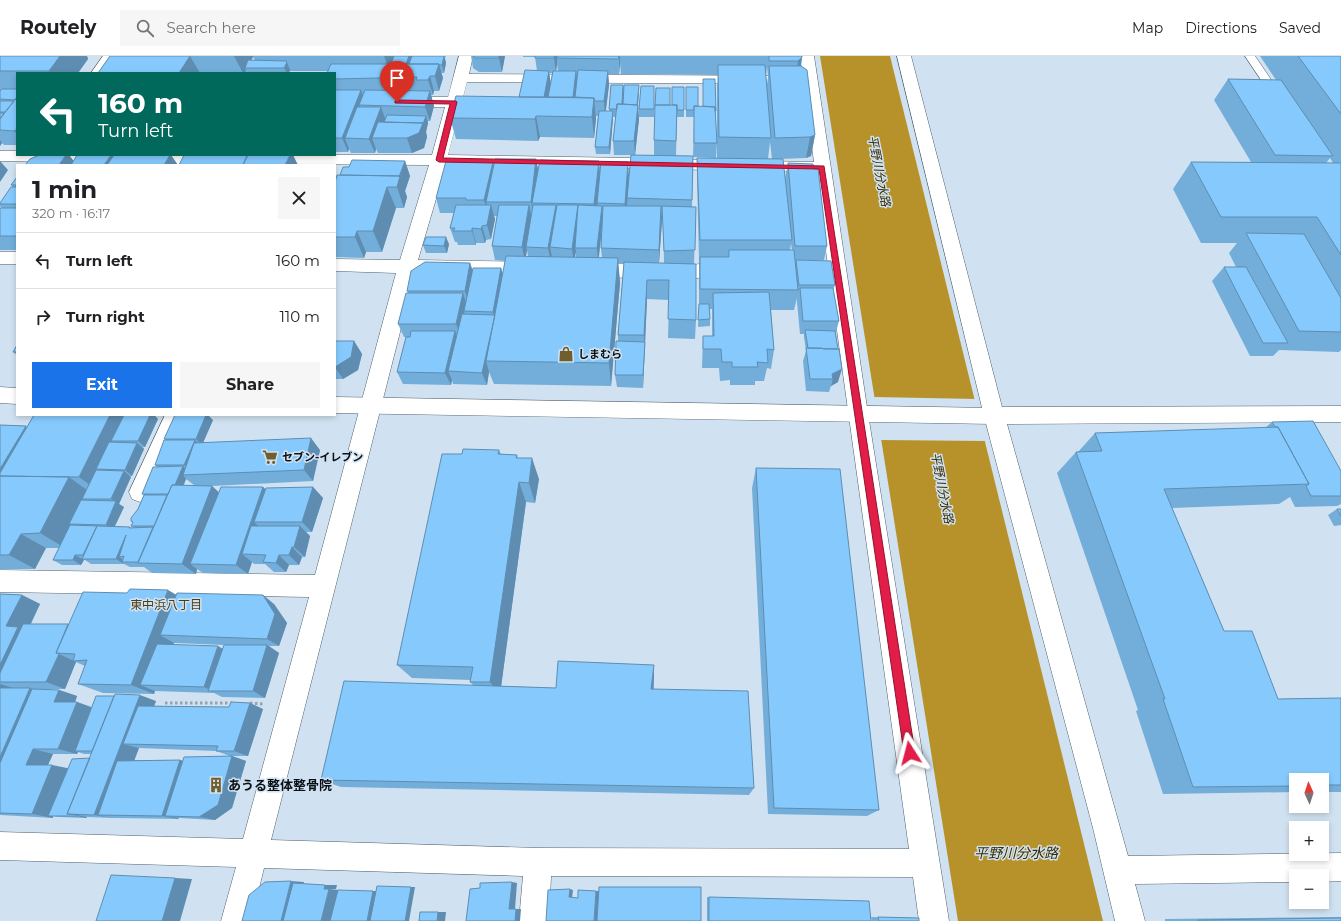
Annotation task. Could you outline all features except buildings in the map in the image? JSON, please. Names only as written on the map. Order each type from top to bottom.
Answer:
[{"type":"street","points":[[99,72],[110,56]]},
{"type":"street","points":[[236,921],[370,406],[407,267],[439,160],[466,56]]},
{"type":"street","points":[[807,56],[822,167],[829,266],[866,415],[934,921]]},
{"type":"street","points":[[904,56],[977,348],[989,416],[1130,921]]},
{"type":"street","points":[[460,78],[811,80]]},
{"type":"street","points":[[385,102],[454,102]]},
{"type":"street","points":[[0,156],[36,159],[121,158],[195,162],[228,159]]},
{"type":"street","points":[[251,159],[439,160],[822,167]]},
{"type":"street","points":[[0,258],[16,258]]},
{"type":"street","points":[[336,265],[549,269]]},
{"type":"street","points":[[573,270],[692,272],[726,266],[749,266]]},
{"type":"street","points":[[0,395],[16,396]]},
{"type":"street","points":[[336,405],[866,415],[989,416],[1341,414]]},
{"type":"street","points":[[140,492],[174,416]]},
{"type":"street","points":[[0,582],[324,586]]},
{"type":"street","points":[[0,846],[538,862],[925,863]]},
{"type":"street","points":[[534,921],[538,862]]},
{"type":"street","points":[[1117,870],[1341,867]]},
{"type":"lane","points":[[1250,56],[1285,106]]},
{"type":"path","points":[[165,703],[237,703]]},
{"type":"path","points":[[245,704],[293,704]]},
{"type":"water","name":"平野川分水路","points":[[820,56],[890,56],[1103,921],[958,921]]},
{"type":"pier","points":[[874,397],[977,399],[987,441],[880,440]]},
{"type":"place","name":"しまむら","points":[[566,354]]},
{"type":"place","name":"セブン-イレブン","points":[[270,457]]},
{"type":"place","name":"あうる整体整骨院","points":[[216,785]]},
{"type":"district","name":"東中浜八丁目","points":[[166,605]]},
{"type":"route","points":[[397,102],[454,102],[439,160],[822,167],[860,430],[910,753]]}]
